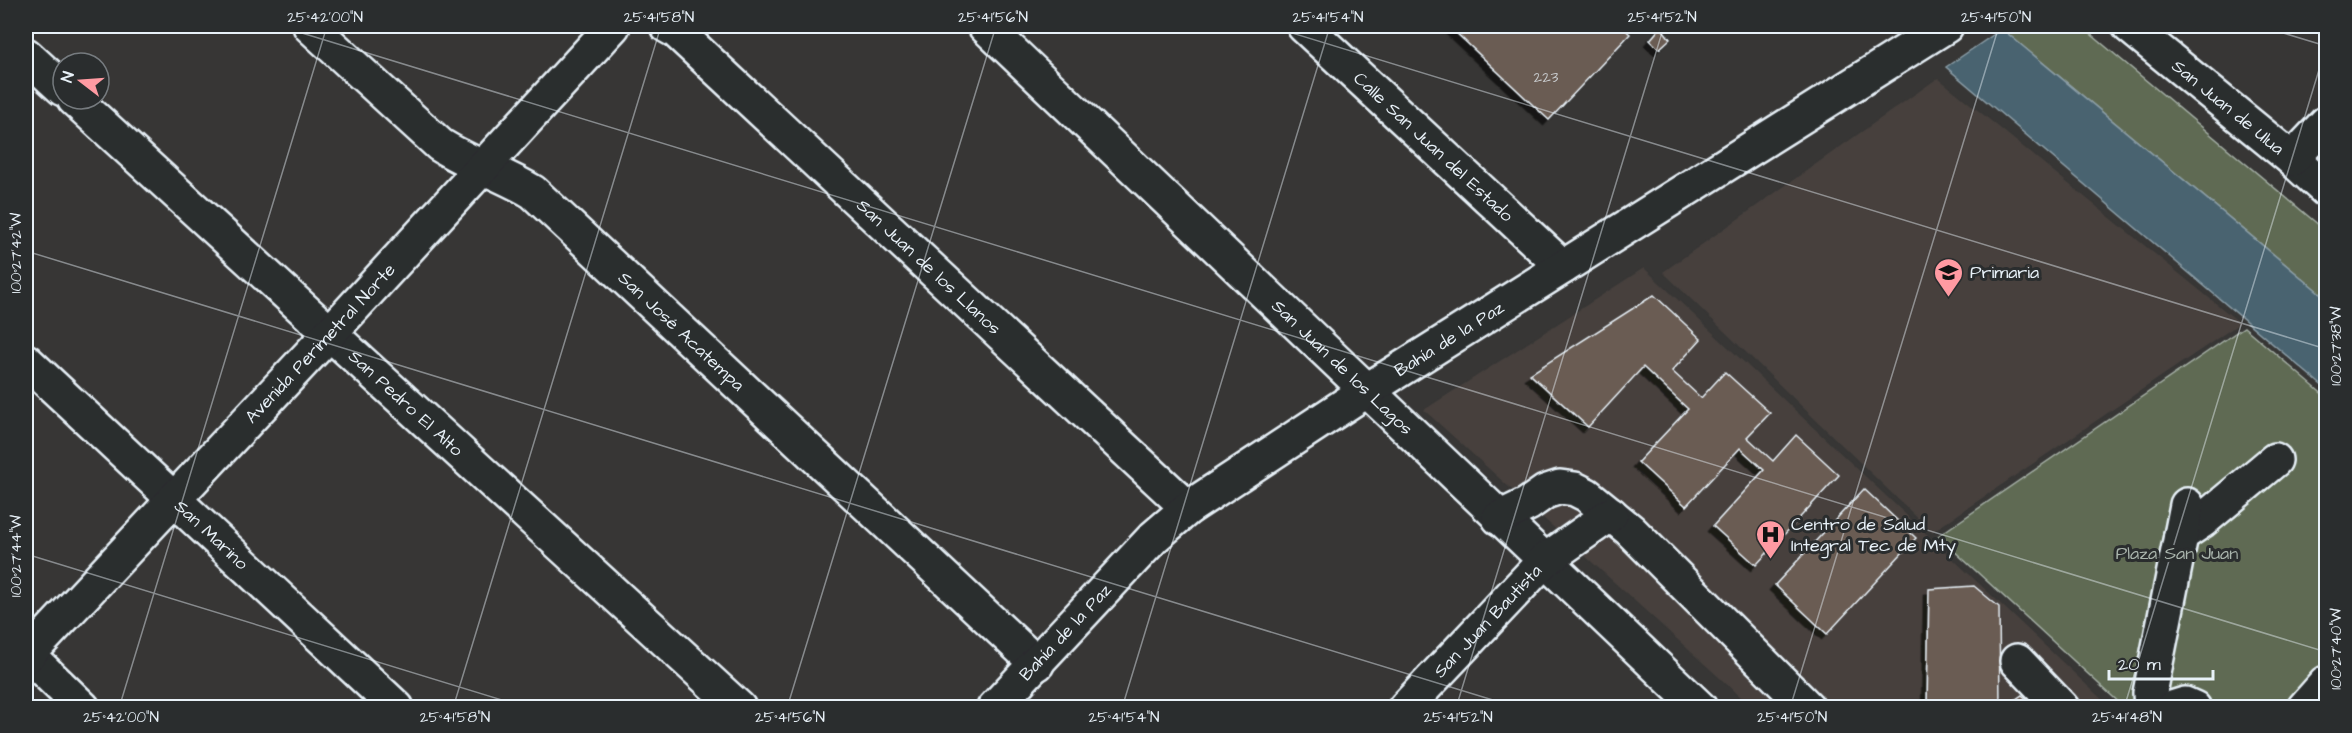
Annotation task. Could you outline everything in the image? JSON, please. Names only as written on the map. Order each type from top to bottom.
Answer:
[{"type":"street","name":"San José Acatempa","points":[[310,26],[440,145],[462,159],[514,181],[533,192],[1037,664]]},
{"type":"street","name":"Avenida Perimetral Norte","points":[[26,655],[330,333],[613,26]]},
{"type":"street","name":"San Juan de los Llanos","points":[[667,26],[676,31],[1188,508]]},
{"type":"street","name":"San Juan de los Lagos","points":[[985,26],[1700,708]]},
{"type":"street","name":"Calle San Juan del Estado","points":[[1304,26],[1563,267]]},
{"type":"street","name":"Bahía de la Paz","points":[[994,708],[1154,537],[1188,508],[1366,391],[1946,26]]},
{"type":"street","name":"San Juan de Ulua","points":[[2129,26],[2292,159],[2326,190]]},
{"type":"street","points":[[26,55],[51,78]]},
{"type":"street","name":"San Pedro El Alto","points":[[87,111],[739,708]]},
{"type":"street","points":[[2292,159],[2326,123]]},
{"type":"street","name":"San Marino","points":[[26,361],[397,708]]},
{"type":"street","points":[[2151,708],[2150,693],[2184,520],[2202,521],[2275,460]]},
{"type":"street","points":[[1499,518],[1528,504],[1545,492],[1560,487],[1575,489],[1587,495],[1639,538],[1808,708]]},
{"type":"street","name":"San Juan Bautista","points":[[1405,708],[1544,561],[1611,514]]},
{"type":"street","points":[[26,655],[83,708]]},
{"type":"street","points":[[2017,661],[2062,708]]},
{"type":"street","points":[[2304,708],[2326,683]]},
{"type":"street","points":[[2172,708],[2185,704],[2194,708]]},
{"type":"shaded area","name":"Primaria","points":[[1938,78],[2240,323],[1932,532],[1663,272]]},
{"type":"shaded area","name":"Centro de Salud Integral Tec de Mty","points":[[1644,268],[2110,707],[1752,707],[1424,410]]},
{"type":"green space","points":[[2008,26],[2081,26],[2326,231],[2326,298],[2002,29]]},
{"type":"green space","name":"Plaza San Juan","points":[[2244,327],[2326,397],[2326,707],[2124,707],[1938,536]]},
{"type":"water","points":[[2002,29],[2326,298],[2326,389],[1946,67]]},
{"type":"building","points":[[1449,26],[1621,26],[1630,34],[1549,120]]},
{"type":"building","points":[[1661,27],[1670,39],[1659,49],[1650,40]]},
{"type":"building","points":[[1654,295],[1701,339],[1672,371],[1701,398],[1725,372],[1770,413],[1747,437],[1773,461],[1796,435],[1839,475],[1756,565],[1713,526],[1764,470],[1740,448],[1686,506],[1638,462],[1688,409],[1643,367],[1588,427],[1530,374]]},
{"type":"building","points":[[1864,489],[1916,538],[1827,634],[1775,585]]},
{"type":"building","points":[[1974,586],[1999,607],[2000,708],[1927,708],[1929,589]]},
{"type":"building","points":[[2022,695],[2036,708],[2003,708]]},
{"type":"place","name":"Primaria","points":[[1949,298]]},
{"type":"place","name":"Centro de Salud Integral Tec de Mty","points":[[1770,560]]}]
